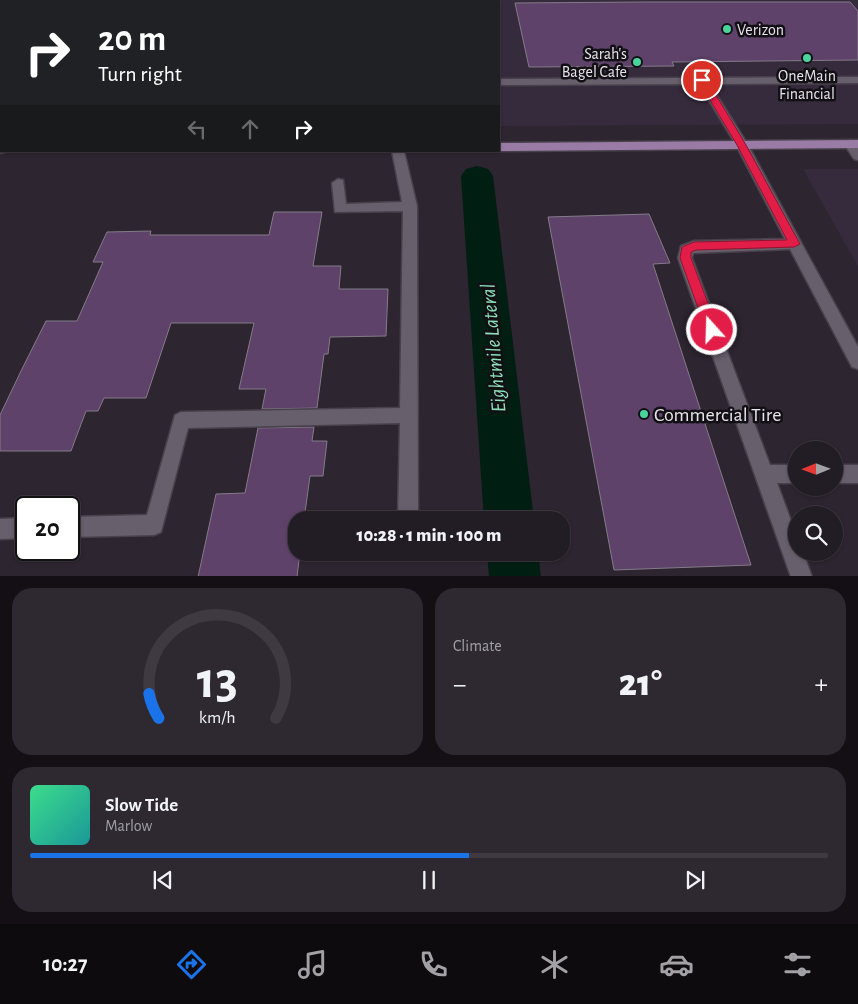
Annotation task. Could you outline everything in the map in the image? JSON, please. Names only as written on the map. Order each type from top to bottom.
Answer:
[{"type":"main road","points":[[500,147],[854,144]]},
{"type":"street","points":[[702,80],[742,145],[858,362]]},
{"type":"street","points":[[500,82],[858,80]]},
{"type":"street","points":[[854,144],[858,156]]},
{"type":"street","points":[[398,152],[410,206],[408,511]]},
{"type":"street","points":[[338,183],[340,209],[410,206]]},
{"type":"street","points":[[794,244],[694,246],[686,250],[686,258],[802,576]]},
{"type":"street","points":[[80,527],[154,525],[181,420],[409,415]]},
{"type":"street","points":[[764,474],[788,474]]},
{"type":"street","points":[[843,474],[858,474]]},
{"type":"street","points":[[0,529],[15,528]]},
{"type":"shaded area","points":[[500,0],[858,0],[858,124],[500,126]]},
{"type":"shaded area","points":[[803,169],[858,169],[858,266]]},
{"type":"building","points":[[850,2],[858,11],[858,60],[672,62],[674,66],[529,67],[515,3]]},
{"type":"building","points":[[274,212],[322,212],[313,266],[341,266],[339,289],[388,289],[386,336],[330,337],[328,354],[324,354],[317,408],[262,409],[266,389],[239,389],[254,323],[171,323],[146,398],[104,398],[98,411],[86,411],[71,451],[0,451],[0,415],[21,371],[46,321],[77,321],[103,262],[93,262],[107,232],[151,231],[150,235],[269,235]]},
{"type":"building","name":"Commercial Tire","points":[[649,214],[670,263],[653,264],[751,565],[614,570],[548,217]]},
{"type":"building","points":[[314,427],[312,441],[327,441],[323,476],[310,476],[305,511],[288,511],[288,561],[299,561],[297,576],[198,576],[216,494],[245,493],[258,428]]},
{"type":"waterway","name":"Eightmile Lateral","points":[[477,176],[508,511]]},
{"type":"waterway","name":"Eightmile Lateral","points":[[513,561],[515,576]]},
{"type":"place","name":"Verizon","points":[[727,29]]},
{"type":"place","name":"OneMain Financial","points":[[807,58]]},
{"type":"place","name":"Sarah's Bagel Cafe","points":[[637,62]]},
{"type":"place","name":"Commercial Tire","points":[[644,414]]},
{"type":"route","points":[[702,80],[742,145],[794,244],[694,246],[686,250],[686,258],[712,330]]}]
